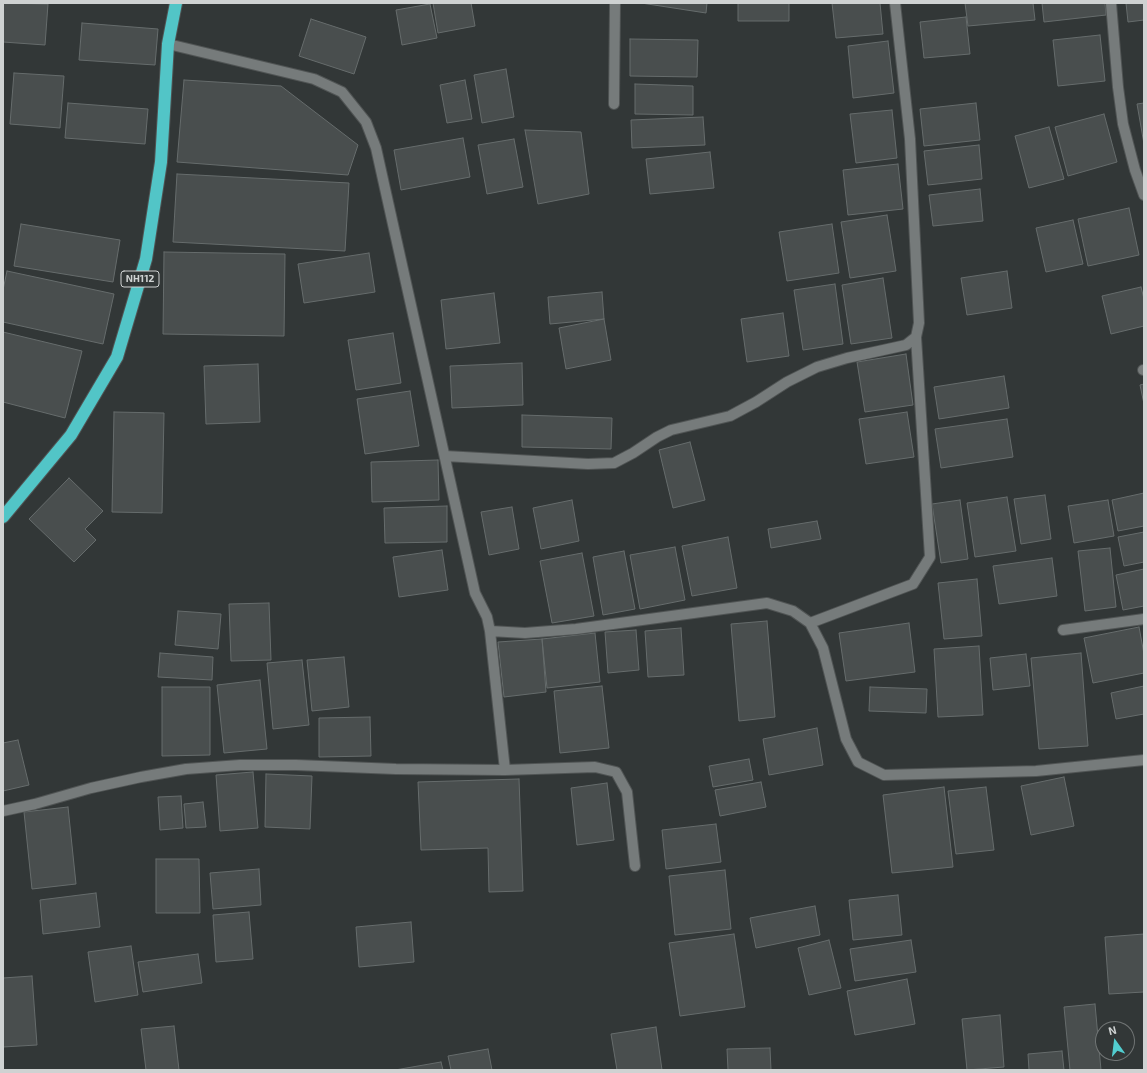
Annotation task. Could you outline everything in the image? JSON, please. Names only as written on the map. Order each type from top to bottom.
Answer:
[{"type":"highway","name":"NH112","points":[[3,517],[71,435],[117,357],[146,259],[161,162],[168,44],[176,3]]},
{"type":"street","points":[[614,104],[615,3]]},
{"type":"street","points":[[810,623],[913,584],[930,557],[916,337],[919,323],[910,139],[895,3]]},
{"type":"street","points":[[1111,3],[1118,87],[1124,124],[1135,170],[1144,195]]},
{"type":"street","points":[[168,44],[314,79],[342,92],[366,122],[376,148],[476,593],[487,617],[490,631],[505,770]]},
{"type":"street","points":[[445,456],[588,464],[614,463],[671,430],[730,416],[756,402],[787,382],[817,367],[847,358],[906,345],[916,337]]},
{"type":"street","points":[[490,631],[524,633],[576,629],[767,604],[793,610],[810,623],[823,648],[846,739],[858,762],[884,775],[1036,772],[1144,760]]},
{"type":"street","points":[[1063,630],[1144,619]]},
{"type":"street","points":[[3,811],[120,782],[186,769],[296,765],[396,769],[505,770],[595,766],[616,772],[627,792],[635,866]]},
{"type":"building","points":[[3,3],[48,4],[45,45],[3,42]]},
{"type":"building","points":[[433,3],[471,3],[475,26],[438,33]]},
{"type":"building","points":[[641,3],[707,3],[706,13]]},
{"type":"building","points":[[738,3],[789,3],[789,21],[738,21]]},
{"type":"building","points":[[832,3],[880,3],[883,34],[836,38]]},
{"type":"building","points":[[965,3],[1033,3],[1035,20],[968,26]]},
{"type":"building","points":[[1042,3],[1105,3],[1106,15],[1044,22]]},
{"type":"building","points":[[1126,3],[1144,3],[1144,20],[1128,22]]},
{"type":"building","points":[[430,4],[437,38],[402,45],[396,10]]},
{"type":"building","points":[[966,17],[970,54],[924,58],[920,22]]},
{"type":"building","points":[[311,19],[366,37],[354,74],[299,56]]},
{"type":"building","points":[[82,23],[158,29],[155,65],[79,60]]},
{"type":"building","points":[[1100,35],[1105,81],[1058,86],[1053,40]]},
{"type":"building","points":[[630,39],[698,40],[697,77],[630,76]]},
{"type":"building","points":[[888,41],[894,93],[853,98],[848,46]]},
{"type":"building","points":[[506,69],[514,117],[482,123],[474,75]]},
{"type":"building","points":[[14,73],[64,76],[60,128],[10,124]]},
{"type":"building","points":[[184,80],[281,86],[358,145],[348,175],[177,162]]},
{"type":"building","points":[[465,80],[472,119],[447,123],[440,85]]},
{"type":"building","points":[[635,84],[693,86],[693,115],[635,114]]},
{"type":"building","points":[[68,103],[148,109],[145,144],[65,138]]},
{"type":"building","points":[[976,103],[980,140],[924,146],[920,109]]},
{"type":"building","points":[[1144,103],[1144,144],[1137,104]]},
{"type":"building","points":[[892,110],[897,158],[856,163],[850,114]]},
{"type":"building","points":[[1104,114],[1117,162],[1068,176],[1055,127]]},
{"type":"building","points":[[703,117],[705,145],[632,148],[631,120]]},
{"type":"building","points":[[1049,127],[1064,179],[1029,188],[1015,136]]},
{"type":"building","points":[[525,130],[581,132],[589,194],[538,204]]},
{"type":"building","points":[[463,138],[470,177],[401,190],[394,150]]},
{"type":"building","points":[[514,139],[523,187],[487,194],[478,145]]},
{"type":"building","points":[[979,145],[982,179],[928,185],[924,151]]},
{"type":"building","points":[[710,152],[714,188],[650,194],[646,159]]},
{"type":"building","points":[[898,164],[903,209],[848,215],[843,170]]},
{"type":"building","points":[[177,174],[349,183],[345,251],[173,242]]},
{"type":"building","points":[[980,189],[983,221],[933,226],[929,195]]},
{"type":"building","points":[[1129,208],[1139,255],[1088,266],[1078,219]]},
{"type":"building","points":[[887,215],[896,271],[850,278],[841,222]]},
{"type":"building","points":[[1073,220],[1083,264],[1046,272],[1036,228]]},
{"type":"building","points":[[21,224],[120,240],[113,282],[14,266]]},
{"type":"building","points":[[832,224],[839,273],[787,281],[779,232]]},
{"type":"building","points":[[164,252],[285,254],[284,336],[163,334]]},
{"type":"building","points":[[369,253],[375,292],[304,303],[298,264]]},
{"type":"building","points":[[7,271],[114,294],[103,344],[3,322],[3,290]]},
{"type":"building","points":[[1007,271],[1012,308],[967,315],[961,278]]},
{"type":"building","points":[[883,278],[892,338],[851,344],[842,285]]},
{"type":"building","points":[[835,284],[843,344],[803,350],[794,290]]},
{"type":"building","points":[[1141,287],[1144,299],[1144,326],[1111,334],[1102,296]]},
{"type":"building","points":[[602,292],[604,319],[550,324],[548,297]]},
{"type":"building","points":[[494,293],[500,343],[446,349],[441,300]]},
{"type":"building","points":[[783,313],[789,356],[747,362],[741,319]]},
{"type":"building","points":[[604,319],[611,360],[566,369],[559,328]]},
{"type":"building","points":[[3,332],[82,351],[65,418],[3,402]]},
{"type":"building","points":[[393,333],[401,383],[356,390],[348,340]]},
{"type":"building","points":[[906,354],[913,405],[865,412],[857,362]]},
{"type":"building","points":[[522,363],[523,405],[452,408],[450,366]]},
{"type":"building","points":[[258,364],[260,422],[206,424],[204,366]]},
{"type":"building","points":[[1004,376],[1009,408],[939,419],[934,387]]},
{"type":"building","points":[[1144,384],[1144,404],[1140,385]]},
{"type":"building","points":[[410,391],[419,446],[365,454],[357,399]]},
{"type":"building","points":[[114,412],[164,413],[162,513],[112,512]]},
{"type":"building","points":[[907,412],[914,457],[866,464],[859,419]]},
{"type":"building","points":[[522,415],[612,418],[611,449],[522,447]]},
{"type":"building","points":[[1007,419],[1013,457],[941,468],[935,429]]},
{"type":"building","points":[[690,442],[705,500],[673,508],[659,450]]},
{"type":"building","points":[[438,460],[439,500],[372,502],[371,462]]},
{"type":"building","points":[[69,478],[103,511],[85,529],[96,540],[74,562],[29,519]]},
{"type":"building","points":[[1144,493],[1144,526],[1118,531],[1112,500]]},
{"type":"building","points":[[1045,495],[1051,539],[1021,544],[1014,499]]},
{"type":"building","points":[[1007,497],[1016,551],[975,557],[967,503]]},
{"type":"building","points":[[572,500],[579,541],[541,549],[533,508]]},
{"type":"building","points":[[960,500],[968,559],[941,563],[932,504]]},
{"type":"building","points":[[1108,500],[1114,536],[1074,543],[1068,506]]},
{"type":"building","points":[[447,506],[447,542],[385,543],[384,508]]},
{"type":"building","points":[[512,507],[519,549],[489,555],[481,512]]},
{"type":"building","points":[[817,521],[821,539],[771,548],[768,529]]},
{"type":"building","points":[[1144,532],[1144,562],[1124,566],[1118,537]]},
{"type":"building","points":[[728,537],[737,588],[692,596],[682,546]]},
{"type":"building","points":[[675,547],[685,600],[640,609],[630,555]]},
{"type":"building","points":[[1110,548],[1116,607],[1085,611],[1078,551]]},
{"type":"building","points":[[442,550],[448,590],[399,597],[393,557]]},
{"type":"building","points":[[624,551],[635,609],[603,615],[593,557]]},
{"type":"building","points":[[582,553],[594,616],[552,623],[540,561]]},
{"type":"building","points":[[1052,558],[1057,596],[999,604],[993,566]]},
{"type":"building","points":[[1144,569],[1144,606],[1123,610],[1116,575]]},
{"type":"building","points":[[977,579],[982,636],[944,639],[938,583]]},
{"type":"building","points":[[269,603],[271,660],[231,661],[229,604]]},
{"type":"building","points":[[178,611],[221,614],[218,649],[175,645]]},
{"type":"building","points":[[767,621],[775,717],[739,721],[731,624]]},
{"type":"building","points":[[909,623],[915,672],[846,681],[839,633]]},
{"type":"building","points":[[1139,627],[1144,654],[1144,673],[1093,683],[1084,638]]},
{"type":"building","points":[[681,628],[684,675],[648,677],[645,631]]},
{"type":"building","points":[[636,630],[639,670],[608,673],[605,632]]},
{"type":"building","points":[[595,633],[600,682],[547,688],[542,639]]},
{"type":"building","points":[[542,639],[546,692],[504,697],[498,642]]},
{"type":"building","points":[[979,646],[983,715],[938,717],[934,649]]},
{"type":"building","points":[[160,653],[213,657],[212,680],[158,677]]},
{"type":"building","points":[[1081,653],[1088,746],[1039,749],[1031,658]]},
{"type":"building","points":[[1026,654],[1030,686],[993,690],[990,658]]},
{"type":"building","points":[[344,657],[349,707],[312,711],[307,660]]},
{"type":"building","points":[[302,660],[309,725],[273,729],[267,663]]},
{"type":"building","points":[[260,680],[267,749],[224,753],[217,685]]},
{"type":"building","points":[[602,686],[609,748],[560,753],[554,691]]},
{"type":"building","points":[[1144,686],[1144,714],[1116,719],[1111,693]]},
{"type":"building","points":[[162,687],[210,687],[210,755],[162,756]]},
{"type":"building","points":[[870,687],[927,689],[926,713],[869,711]]},
{"type":"building","points":[[370,717],[371,756],[319,757],[319,718]]},
{"type":"building","points":[[817,728],[823,765],[769,775],[763,739]]},
{"type":"building","points":[[18,740],[29,785],[3,791],[3,743]]},
{"type":"building","points":[[749,759],[753,780],[713,787],[709,766]]},
{"type":"building","points":[[253,772],[258,828],[220,831],[216,775]]},
{"type":"building","points":[[266,774],[312,776],[310,829],[265,827]]},
{"type":"building","points":[[1064,777],[1074,826],[1031,835],[1021,786]]},
{"type":"building","points":[[519,779],[523,891],[489,892],[488,848],[421,850],[418,782]]},
{"type":"building","points":[[761,782],[766,807],[720,816],[715,790]]},
{"type":"building","points":[[607,783],[614,840],[577,845],[571,788]]},
{"type":"building","points":[[944,787],[953,867],[892,873],[883,795]]},
{"type":"building","points":[[986,787],[994,850],[956,854],[948,791]]},
{"type":"building","points":[[181,796],[183,828],[160,830],[158,797]]},
{"type":"building","points":[[203,802],[206,827],[186,828],[184,804]]},
{"type":"building","points":[[68,807],[76,884],[32,889],[24,812]]},
{"type":"building","points":[[716,824],[721,862],[666,869],[662,830]]},
{"type":"building","points":[[156,859],[199,859],[200,913],[156,913]]},
{"type":"building","points":[[259,869],[261,905],[213,909],[210,873]]},
{"type":"building","points":[[725,870],[731,929],[675,935],[669,876]]},
{"type":"building","points":[[96,893],[100,927],[43,934],[40,900]]},
{"type":"building","points":[[898,895],[902,935],[853,940],[849,900]]},
{"type":"building","points":[[815,906],[820,935],[756,948],[750,918]]},
{"type":"building","points":[[249,912],[253,959],[216,962],[213,915]]},
{"type":"building","points":[[411,922],[414,962],[359,967],[356,927]]},
{"type":"building","points":[[734,934],[745,1007],[680,1016],[669,943]]},
{"type":"building","points":[[1144,934],[1144,992],[1109,994],[1105,937]]},
{"type":"building","points":[[829,940],[841,988],[809,995],[798,948]]},
{"type":"building","points":[[911,940],[916,972],[855,981],[850,949]]},
{"type":"building","points":[[131,946],[138,995],[95,1002],[88,952]]},
{"type":"building","points":[[198,954],[202,983],[143,992],[138,962]]},
{"type":"building","points":[[32,976],[37,1045],[3,1047],[3,978]]},
{"type":"building","points":[[907,979],[915,1024],[855,1035],[847,991]]},
{"type":"building","points":[[1095,1004],[1097,1021],[1095,1021],[1095,1061],[1100,1061],[1101,1070],[1070,1070],[1064,1007]]},
{"type":"building","points":[[1000,1015],[1004,1067],[967,1070],[962,1019]]},
{"type":"building","points":[[174,1026],[179,1070],[146,1070],[141,1029]]},
{"type":"building","points":[[656,1027],[662,1070],[617,1070],[611,1034]]},
{"type":"building","points":[[770,1048],[771,1070],[728,1070],[727,1049]]},
{"type":"building","points":[[488,1049],[492,1070],[451,1070],[448,1056]]},
{"type":"building","points":[[1062,1051],[1064,1070],[1029,1070],[1028,1054]]},
{"type":"building","points":[[441,1062],[443,1070],[395,1070]]}]
